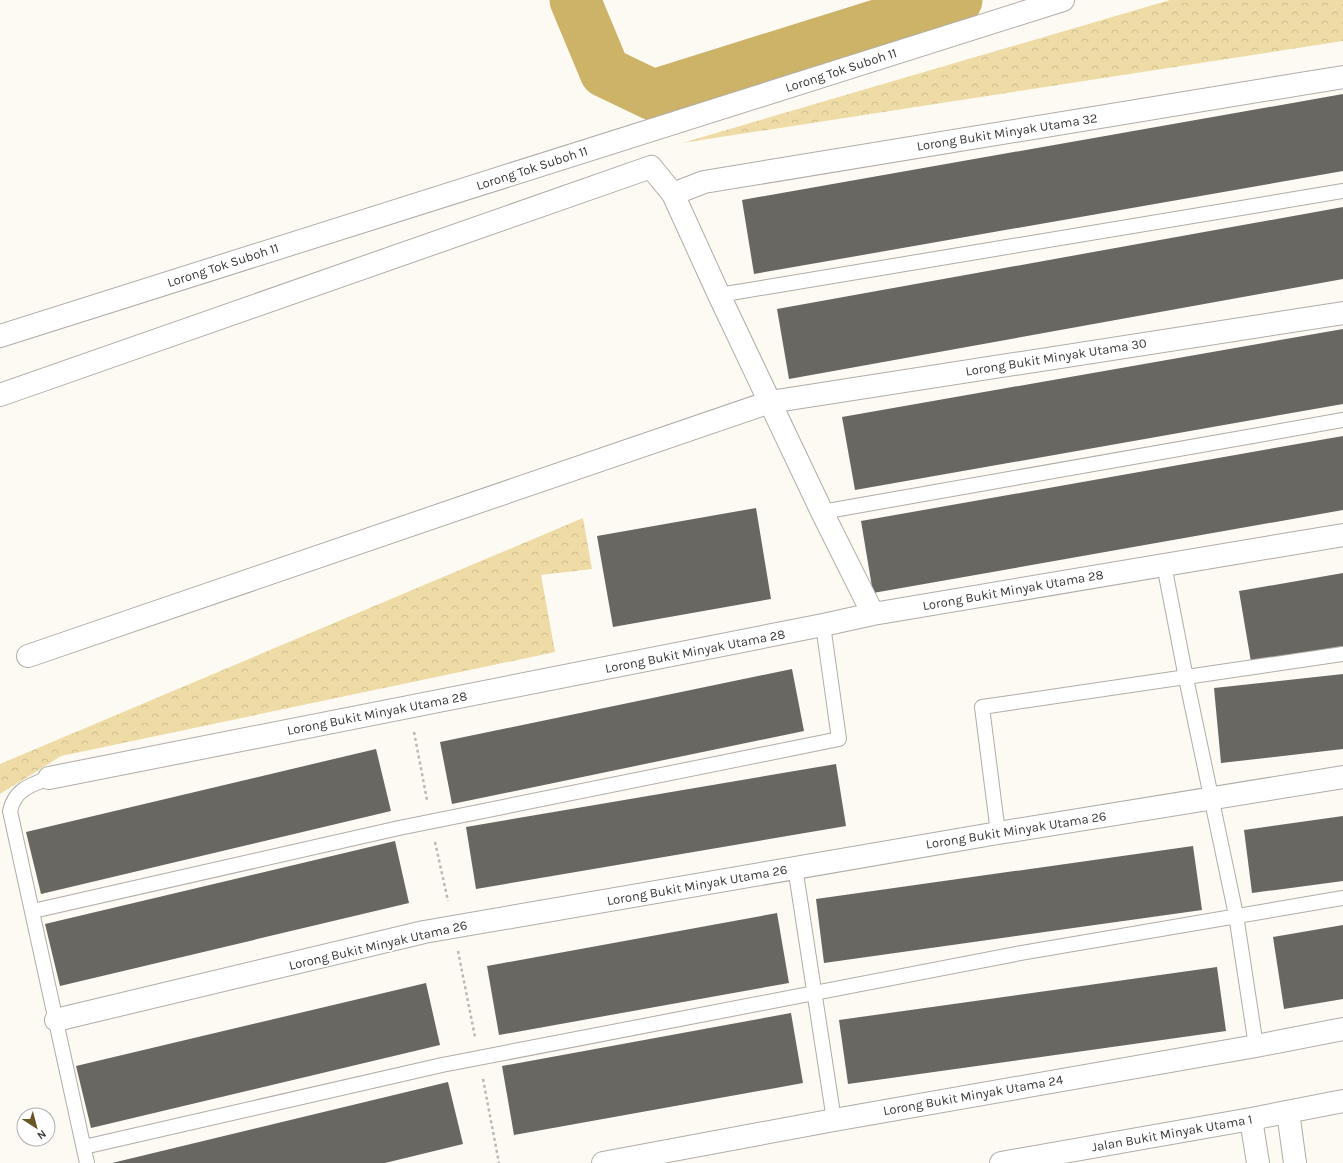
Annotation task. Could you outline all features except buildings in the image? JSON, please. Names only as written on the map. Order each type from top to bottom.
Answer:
[{"type":"street","name":"Lorong Tok Suboh 11","points":[[0,336],[1063,0]]},
{"type":"street","name":"Lorong Bukit Minyak Utama 32","points":[[673,194],[704,182],[1343,77]]},
{"type":"street","points":[[0,395],[651,167],[673,194],[822,512],[874,614]]},
{"type":"street","name":"Lorong Bukit Minyak Utama 30","points":[[28,656],[770,402],[1343,313]]},
{"type":"street","name":"Lorong Bukit Minyak Utama 28","points":[[49,778],[823,626],[874,614],[1343,535]]},
{"type":"street","name":"Lorong Bukit Minyak Utama 26","points":[[56,1020],[424,932],[998,833],[1343,777]]},
{"type":"street","name":"Lorong Bukit Minyak Utama 24","points":[[604,1163],[834,1120],[1256,1046],[1343,1028]]},
{"type":"street","name":"Jalan Bukit Minyak Utama 1","points":[[1001,1163],[1251,1119],[1343,1101]]},
{"type":"street","points":[[1288,1112],[1296,1163]]},
{"type":"street","points":[[1251,1119],[1258,1163]]},
{"type":"lane","points":[[719,295],[1343,191]]},
{"type":"lane","points":[[822,512],[1343,420]]},
{"type":"lane","points":[[1164,565],[1236,916],[1256,1046]]},
{"type":"lane","points":[[33,911],[399,828],[839,739],[823,626]]},
{"type":"lane","points":[[998,833],[982,707],[1343,654]]},
{"type":"lane","points":[[49,778],[30,785],[20,792],[12,802],[10,811],[87,1163]]},
{"type":"lane","points":[[795,868],[834,1120]]},
{"type":"lane","points":[[84,1147],[442,1065],[1021,953],[1343,898]]},
{"type":"green space","points":[[1170,0],[1343,0],[1343,41],[682,143]]},
{"type":"green space","points":[[583,518],[592,569],[541,575],[555,652],[61,756],[0,794],[0,764]]},
{"type":"waterway","points":[[575,0],[605,72],[653,95],[957,0]]}]
